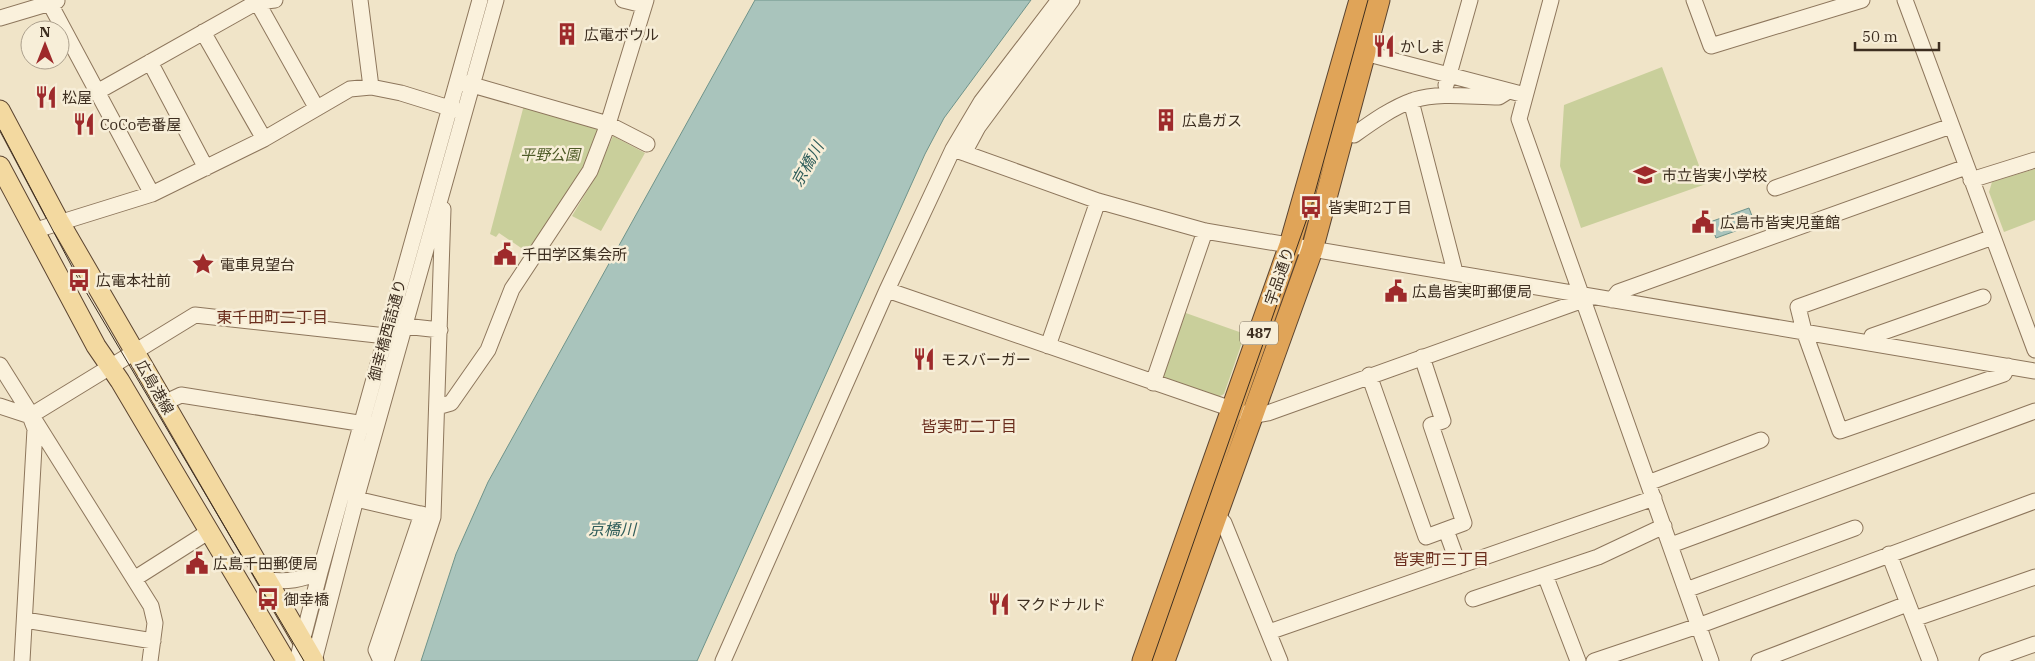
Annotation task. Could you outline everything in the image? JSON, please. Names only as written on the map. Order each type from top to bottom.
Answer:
[{"type":"highway","name":"宇品通り","points":[[1143,661],[1242,413],[1312,250],[1344,133],[1356,51],[1360,0]]},
{"type":"highway","name":"宇品通り","points":[[1164,661],[1216,514],[1242,413],[1290,245],[1356,51],[1380,0]]},
{"type":"main road","name":"広島港線","points":[[0,110],[59,222],[314,661]]},
{"type":"main road","name":"広島港線","points":[[3,176],[109,366],[286,661]]},
{"type":"street","points":[[97,92],[256,1],[275,0]]},
{"type":"street","points":[[360,0],[371,87]]},
{"type":"street","name":"御幸橋西詰通り","points":[[465,83],[480,0]]},
{"type":"street","name":"御幸橋西詰通り","points":[[314,661],[356,499],[386,336],[465,83],[496,0]]},
{"type":"street","points":[[437,407],[451,404],[488,350],[512,289],[584,183],[600,150],[644,3],[623,0]]},
{"type":"street","points":[[959,151],[968,120],[1059,0]]},
{"type":"street","points":[[723,661],[887,290],[959,151],[1072,0]]},
{"type":"street","points":[[1444,96],[1470,0]]},
{"type":"street","points":[[1551,0],[1519,119],[1711,661]]},
{"type":"street","points":[[1694,0],[1711,46],[1862,0]]},
{"type":"street","points":[[1905,0],[2035,350]]},
{"type":"street","points":[[0,18],[52,1],[97,92],[152,194]]},
{"type":"street","points":[[256,1],[316,107]]},
{"type":"street","points":[[203,32],[264,139]]},
{"type":"street","points":[[1356,51],[1449,77],[1525,95]]},
{"type":"street","points":[[150,62],[206,168]]},
{"type":"street","points":[[465,83],[608,124],[646,144]]},
{"type":"street","points":[[33,231],[152,194],[264,139],[316,107],[350,89],[371,87],[401,93],[457,110]]},
{"type":"street","points":[[1344,133],[1354,135],[1375,119],[1411,101],[1444,96],[1500,97],[1508,91]]},
{"type":"street","points":[[1411,101],[1454,268],[1453,273]]},
{"type":"street","name":"御幸橋西詰通り","points":[[297,661],[320,572],[404,326],[444,185],[457,110]]},
{"type":"street","points":[[1775,188],[1951,126]]},
{"type":"street","points":[[959,151],[1098,201],[1205,231],[1582,296],[1804,331],[2035,372]]},
{"type":"street","points":[[1612,300],[1618,292],[1969,173],[2035,160]]},
{"type":"street","points":[[386,661],[427,516],[437,407],[444,185]]},
{"type":"street","points":[[1048,346],[1098,201]]},
{"type":"street","points":[[1153,383],[1205,231]]},
{"type":"street","points":[[1993,238],[1798,307],[1804,331],[1840,431],[2004,374],[2008,366]]},
{"type":"street","points":[[887,290],[1242,413],[1268,413],[1369,375],[1574,303],[1582,296]]},
{"type":"street","points":[[1871,343],[1872,336],[1983,297]]},
{"type":"street","points":[[30,416],[134,350],[195,315],[386,336],[404,326],[440,330]]},
{"type":"street","points":[[1369,375],[1426,538],[1464,523],[1431,425],[1443,421],[1422,357]]},
{"type":"street","points":[[1,371],[30,416],[45,433],[151,606],[155,623],[150,661]]},
{"type":"street","points":[[164,403],[181,395],[369,425]]},
{"type":"street","points":[[0,406],[30,416]]},
{"type":"street","points":[[1671,545],[2035,411]]},
{"type":"street","points":[[22,661],[35,449],[35,430],[30,416]]},
{"type":"street","points":[[1648,483],[1761,440]]},
{"type":"street","points":[[1269,632],[1654,498]]},
{"type":"street","points":[[356,499],[427,516]]},
{"type":"street","points":[[1594,661],[1621,656],[1889,554],[2035,501]]},
{"type":"street","points":[[1216,514],[1224,523],[1280,661]]},
{"type":"street","points":[[380,661],[376,650],[427,516]]},
{"type":"street","points":[[1473,599],[1598,557],[1664,526]]},
{"type":"street","points":[[1686,590],[1855,528]]},
{"type":"street","points":[[1446,530],[1459,566]]},
{"type":"street","points":[[134,579],[208,532]]},
{"type":"street","points":[[1889,554],[1930,661]]},
{"type":"street","points":[[268,580],[286,582],[303,579],[320,572]]},
{"type":"street","points":[[1545,575],[1578,661]]},
{"type":"street","points":[[1914,619],[2035,577]]},
{"type":"street","points":[[1759,661],[1907,604]]},
{"type":"street","points":[[25,620],[153,641]]},
{"type":"street","points":[[1987,661],[2035,644]]},
{"type":"green space","points":[[1662,67],[1706,184],[1581,228],[1560,166],[1564,105]]},
{"type":"green space","name":"平野公園","points":[[524,105],[597,127],[600,133],[592,157],[530,254],[499,233],[496,237],[490,234]]},
{"type":"green space","points":[[613,136],[645,153],[601,231],[572,216],[593,181]]},
{"type":"green space","points":[[2035,169],[2035,220],[2004,232],[1989,192],[1992,182]]},
{"type":"green space","points":[[1183,312],[1245,334],[1224,394],[1216,398],[1164,381],[1161,373]]},
{"type":"water","name":"京橋川","points":[[755,0],[1031,0],[944,118],[925,154],[697,661],[421,661],[456,554],[488,482]]},
{"type":"water","points":[[1749,208],[1755,224],[1716,238],[1710,222]]},
{"type":"tram line","points":[[1152,661],[1311,207],[1368,0]]},
{"type":"tram line","points":[[0,130],[79,280],[304,661]]},
{"type":"place","name":"広電ボウル","points":[[567,34]]},
{"type":"place","name":"かしま","points":[[1384,46]]},
{"type":"place","name":"松屋","points":[[46,97]]},
{"type":"place","name":"広島ガス","points":[[1166,120]]},
{"type":"place","name":"CoCo壱番屋","points":[[84,124]]},
{"type":"place","name":"市立皆実小学校","points":[[1645,175]]},
{"type":"place","name":"皆実町2丁目","points":[[1311,207]]},
{"type":"place","name":"広島市皆実児童館","points":[[1703,222]]},
{"type":"place","name":"千田学区集会所","points":[[505,254]]},
{"type":"place","name":"電車見望台","points":[[203,264]]},
{"type":"place","name":"広電本社前","points":[[79,280]]},
{"type":"place","name":"広島皆実町郵便局","points":[[1396,291]]},
{"type":"place","name":"モスバーガー","points":[[924,359]]},
{"type":"place","name":"広島千田郵便局","points":[[197,563]]},
{"type":"place","name":"御幸橋","points":[[268,599]]},
{"type":"place","name":"マクドナルド","points":[[999,604]]},
{"type":"district","name":"東千田町二丁目","points":[[272,317]]},
{"type":"district","name":"皆実町二丁目","points":[[969,426]]},
{"type":"district","name":"皆実町三丁目","points":[[1441,559]]}]
